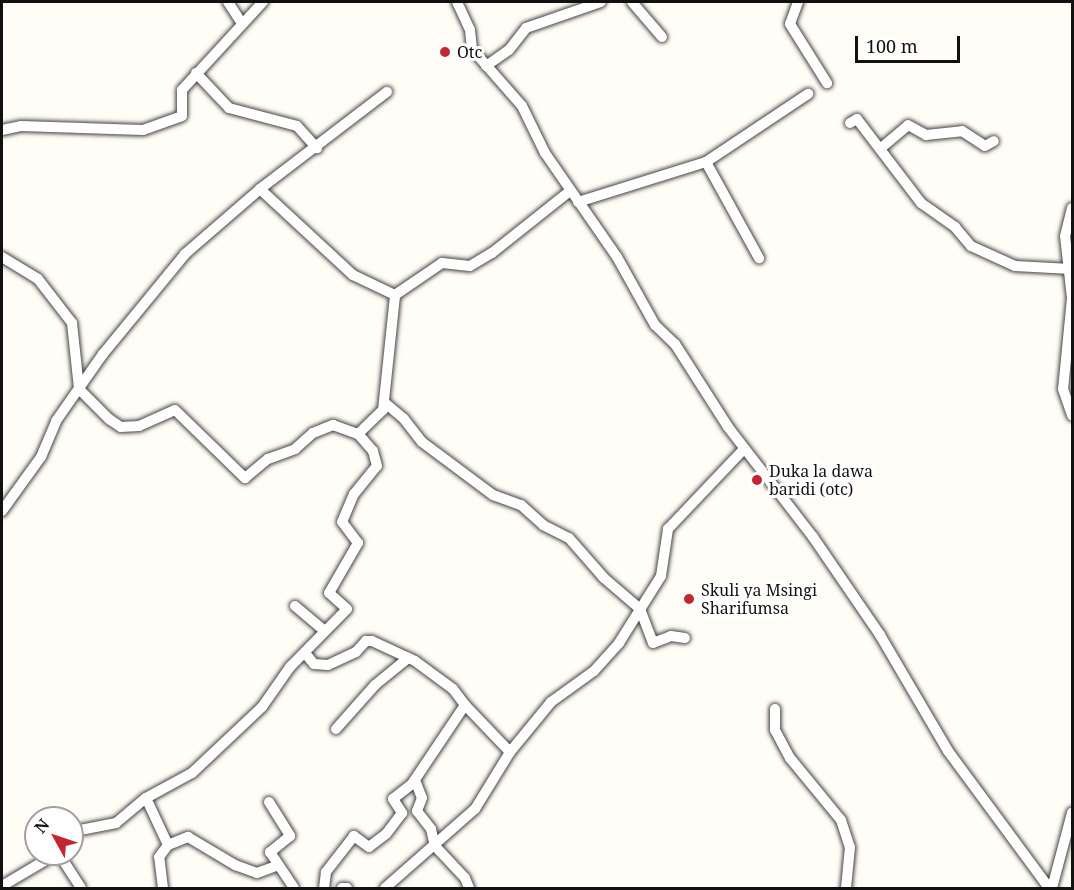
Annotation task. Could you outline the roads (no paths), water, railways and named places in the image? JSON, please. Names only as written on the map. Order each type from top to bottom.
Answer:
[{"type":"street","points":[[228,2],[240,22]]},
{"type":"street","points":[[2,130],[21,126],[143,130],[182,116],[182,90],[225,45],[240,22],[263,2]]},
{"type":"street","points":[[457,2],[470,30],[472,50],[522,106],[545,153],[617,257],[656,325],[675,344],[744,449],[765,470],[813,537],[880,635],[948,752],[1050,888]]},
{"type":"street","points":[[486,66],[509,50],[526,28],[601,2]]},
{"type":"street","points":[[632,2],[662,37]]},
{"type":"street","points":[[798,2],[790,19],[791,27],[827,83]]},
{"type":"street","points":[[196,73],[236,112],[297,126],[317,148]]},
{"type":"street","points":[[2,511],[41,457],[56,421],[103,354],[185,254],[260,189],[317,148],[387,92]]},
{"type":"street","points":[[578,202],[706,162],[808,94]]},
{"type":"street","points":[[849,123],[857,119],[921,203],[955,226],[971,246],[1015,266],[1071,269]]},
{"type":"street","points":[[881,148],[908,125],[926,135],[962,131],[985,146],[994,141]]},
{"type":"street","points":[[706,162],[759,258]]},
{"type":"street","points":[[260,189],[353,275],[395,295]]},
{"type":"street","points":[[358,434],[383,410],[395,295],[442,263],[470,266],[492,253],[570,191]]},
{"type":"street","points":[[1072,208],[1064,252],[1071,269],[1072,298],[1063,389],[1072,416]]},
{"type":"street","points":[[2,257],[38,279],[72,323],[80,389],[121,427],[139,426],[175,410],[245,478],[273,456],[279,458],[314,433],[333,425],[358,434],[374,451],[377,466],[354,494],[342,522],[358,543],[329,593],[347,609],[290,667],[262,707],[192,773],[146,798],[116,823],[84,829]]},
{"type":"street","points":[[384,402],[404,419],[422,442],[493,495],[520,505],[543,525],[569,538],[604,578],[640,609],[653,643],[671,636],[685,638]]},
{"type":"street","points":[[386,888],[475,809],[510,752],[551,702],[609,656],[661,576],[668,529],[744,449]]},
{"type":"street","points":[[295,606],[325,631]]},
{"type":"street","points":[[305,653],[314,664],[328,665],[356,652],[366,641],[408,658],[453,689],[465,705],[510,752]]},
{"type":"street","points":[[336,729],[375,685],[408,658]]},
{"type":"street","points":[[324,888],[326,872],[354,836],[369,847],[386,834],[402,813],[393,799],[415,780],[465,705]]},
{"type":"street","points":[[775,709],[775,730],[790,758],[841,820],[850,848],[846,888]]},
{"type":"street","points":[[415,780],[422,798],[417,811],[431,829],[435,846],[465,878],[469,888]]},
{"type":"street","points":[[146,798],[168,845]]},
{"type":"street","points":[[269,802],[290,836],[270,849],[276,866],[294,888]]},
{"type":"street","points":[[1050,888],[1072,813]]},
{"type":"street","points":[[163,888],[159,857],[168,845],[188,837],[235,865],[258,873],[276,866]]},
{"type":"street","points":[[2,886],[37,866]]},
{"type":"street","points":[[66,866],[81,888]]},
{"type":"street","points":[[342,888],[347,888]]},
{"type":"place","name":"Otc","points":[[445,52]]},
{"type":"place","name":"Duka la dawa baridi (otc)","points":[[757,480]]},
{"type":"place","name":"Skuli ya Msingi Sharifumsa","points":[[689,599]]}]
